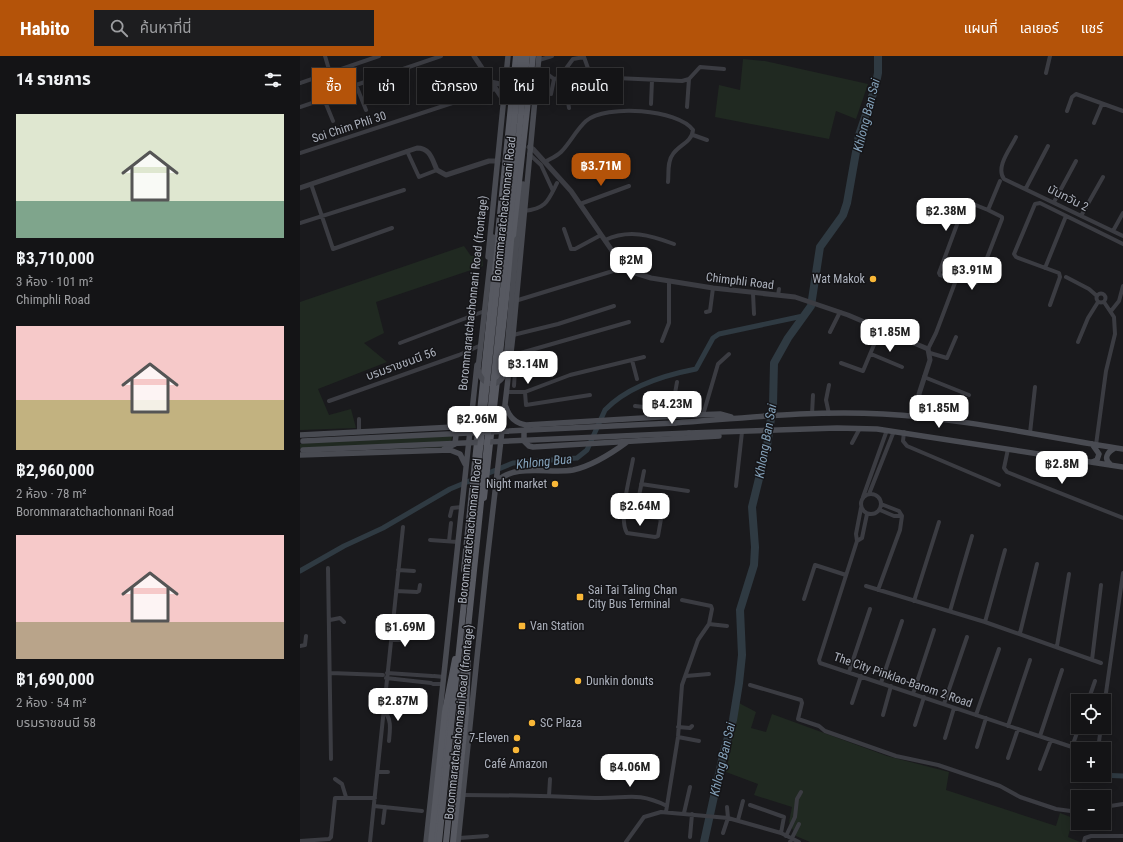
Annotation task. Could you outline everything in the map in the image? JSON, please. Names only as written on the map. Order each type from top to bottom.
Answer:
[{"type":"main road","name":"Borommaratchachonnani Road (frontage)","points":[[507,68],[508,56]]},
{"type":"main road","name":"Borommaratchachonnani Road","points":[[436,842],[516,56]]},
{"type":"main road","points":[[447,842],[466,616],[521,56]]},
{"type":"main road","points":[[439,842],[466,616],[527,56]]},
{"type":"main road","name":"Borommaratchachonnani Road","points":[[447,842],[532,56]]},
{"type":"main road","name":"Borommaratchachonnani Road (frontage)","points":[[538,68],[539,58]]},
{"type":"main road","name":"Borommaratchachonnani Road (frontage)","points":[[426,842],[504,104]]},
{"type":"main road","name":"Borommaratchachonnani Road (frontage)","points":[[457,841],[506,392],[513,355],[512,335],[534,104]]},
{"type":"main road","points":[[498,161],[493,237],[478,369],[481,379],[484,382],[492,384],[499,382],[505,373],[522,186],[529,155]]},
{"type":"main road","points":[[505,405],[508,414],[514,420],[521,424],[535,425],[720,414],[738,418]]},
{"type":"main road","points":[[300,434],[359,432],[460,425],[472,412]]},
{"type":"main road","points":[[302,441],[675,423],[812,414],[884,414],[1030,433],[1123,449]]},
{"type":"main road","points":[[535,425],[526,428],[524,432],[524,441],[529,446],[576,446],[724,435],[742,432]]},
{"type":"main road","points":[[441,427],[453,430],[456,435],[454,444],[442,450]]},
{"type":"main road","points":[[301,452],[689,433],[860,428],[904,432],[1123,467]]},
{"type":"main road","points":[[496,482],[502,475],[572,470],[587,465],[628,442]]},
{"type":"main road","points":[[1091,462],[1097,460],[1099,454],[1094,444]]},
{"type":"main road","points":[[1112,465],[1107,461],[1107,455],[1110,450],[1114,448]]},
{"type":"main road","points":[[301,452],[454,451],[460,454],[466,466]]},
{"type":"main road","points":[[457,841],[466,714],[466,616]]},
{"type":"main road","points":[[431,842],[445,711],[466,616]]},
{"type":"street","points":[[325,56],[329,68]]},
{"type":"street","points":[[344,68],[379,56]]},
{"type":"street","points":[[366,110],[356,85],[441,56]]},
{"type":"street","points":[[474,56],[482,68]]},
{"type":"street","points":[[539,58],[552,56]]},
{"type":"street","points":[[1046,73],[1050,56]]},
{"type":"street","points":[[567,68],[573,59],[586,57],[590,74],[594,77],[682,81],[689,78],[700,67],[724,69]]},
{"type":"street","points":[[549,75],[554,79],[557,78]]},
{"type":"street","points":[[687,107],[689,78]]},
{"type":"street","points":[[300,83],[312,79]]},
{"type":"street","points":[[551,94],[554,79]]},
{"type":"street","points":[[651,104],[652,80]]},
{"type":"street","points":[[492,84],[500,96]]},
{"type":"street","name":"Soi Chim Phli 30","points":[[300,153],[495,89]]},
{"type":"street","points":[[1067,111],[1074,94],[1123,111]]},
{"type":"street","points":[[300,107],[312,103]]},
{"type":"street","points":[[326,104],[333,121]]},
{"type":"street","points":[[567,104],[568,108]]},
{"type":"street","points":[[1094,123],[1102,104]]},
{"type":"street","points":[[545,162],[560,153],[586,121],[600,113],[618,111],[643,112],[669,116],[690,125],[693,130],[693,135]]},
{"type":"street","points":[[693,135],[707,140]]},
{"type":"street","points":[[668,182],[670,158],[674,152],[693,135]]},
{"type":"street","points":[[988,210],[1002,180],[1002,165],[1016,137]]},
{"type":"street","points":[[1026,188],[1048,146]]},
{"type":"street","name":"Chimphli Road","points":[[529,147],[533,148],[580,204],[603,238],[630,270],[640,275],[669,281],[713,288],[795,297],[881,328],[929,351]]},
{"type":"street","points":[[300,188],[417,148],[426,149],[430,153],[436,170],[440,173],[450,174],[489,161],[498,161]]},
{"type":"street","points":[[407,152],[419,177],[436,170]]},
{"type":"street","points":[[529,155],[541,165],[553,191]]},
{"type":"street","points":[[1054,202],[1076,161]]},
{"type":"street","points":[[1081,216],[1103,177]]},
{"type":"street","name":"นันทวัน 2","points":[[1002,180],[1026,188],[1123,236]]},
{"type":"street","points":[[524,211],[542,208],[557,183]]},
{"type":"street","points":[[311,184],[332,249],[392,228]]},
{"type":"street","points":[[580,204],[629,186]]},
{"type":"street","points":[[300,223],[321,215],[404,190]]},
{"type":"street","points":[[968,202],[1002,217],[1002,219],[976,283],[961,278],[956,280],[940,275],[939,273],[965,203],[968,202]]},
{"type":"street","points":[[1050,305],[1060,275],[1016,258],[1014,251],[1036,204],[1040,203],[1123,244]]},
{"type":"street","points":[[1113,231],[1123,213]]},
{"type":"street","points":[[1045,268],[1066,216]]},
{"type":"street","points":[[564,229],[571,249],[616,235],[644,234],[674,244]]},
{"type":"street","points":[[516,301],[613,271],[623,263]]},
{"type":"street","points":[[1066,277],[1089,289],[1097,296],[1098,302],[1088,318],[1078,342]]},
{"type":"street","points":[[923,418],[919,394],[930,360],[929,351],[956,280]]},
{"type":"street","points":[[662,341],[669,323],[669,281]]},
{"type":"street","points":[[1111,311],[1119,301],[1123,286]]},
{"type":"street","points":[[706,312],[710,311],[713,288]]},
{"type":"street","points":[[778,295],[779,289]]},
{"type":"street","points":[[754,293],[754,314]]},
{"type":"street","points":[[1094,444],[1106,371],[1116,334],[1116,325],[1111,311],[1104,302],[1104,295],[1100,294],[1097,296]]},
{"type":"street","points":[[1098,302],[1104,302]]},
{"type":"street","points":[[512,335],[558,324],[614,306]]},
{"type":"street","points":[[400,343],[482,312]]},
{"type":"street","points":[[830,332],[840,312]]},
{"type":"street","points":[[514,386],[513,355],[629,322]]},
{"type":"street","points":[[841,364],[863,371],[881,328]]},
{"type":"street","points":[[929,351],[947,358],[956,337]]},
{"type":"street","name":"บรมราชชนนี 56","points":[[329,401],[479,346]]},
{"type":"street","points":[[703,415],[718,364],[729,354]]},
{"type":"street","points":[[871,354],[902,367]]},
{"type":"street","points":[[506,392],[525,392],[570,375],[644,356]]},
{"type":"street","points":[[632,360],[637,379]]},
{"type":"street","points":[[924,377],[969,395]]},
{"type":"street","points":[[671,416],[677,382]]},
{"type":"street","points":[[829,385],[826,400],[829,414]]},
{"type":"street","points":[[1030,433],[1035,387]]},
{"type":"street","points":[[525,392],[526,405],[590,395]]},
{"type":"street","points":[[812,414],[813,395]]},
{"type":"street","points":[[635,406],[644,407],[650,418]]},
{"type":"street","points":[[359,432],[360,419]]},
{"type":"street","points":[[852,443],[860,428]]},
{"type":"street","points":[[867,514],[862,538],[857,540],[856,534],[861,502],[887,430]]},
{"type":"street","points":[[863,497],[869,494],[894,431]]},
{"type":"street","points":[[736,486],[742,432]]},
{"type":"street","points":[[904,432],[903,441],[907,446],[999,485]]},
{"type":"street","points":[[1008,449],[1004,468],[1008,472],[1123,518]]},
{"type":"street","points":[[612,513],[623,514],[660,519],[658,536],[627,533],[624,529],[623,514],[633,459]]},
{"type":"street","points":[[635,516],[644,471]]},
{"type":"street","points":[[641,484],[688,491]]},
{"type":"street","points":[[861,508],[867,514],[874,514],[880,510],[881,504],[879,497],[869,494]]},
{"type":"street","points":[[878,590],[900,530],[902,516],[899,511],[881,504]]},
{"type":"street","points":[[450,516],[452,508],[462,508]]},
{"type":"street","points":[[880,510],[894,516],[902,516]]},
{"type":"street","points":[[914,601],[939,522]]},
{"type":"street","points":[[449,541],[450,523]]},
{"type":"street","points":[[370,842],[403,527]]},
{"type":"street","points":[[950,612],[972,536]]},
{"type":"street","points":[[430,540],[458,542]]},
{"type":"street","name":"The City Pinklao-Barom 2 Road","points":[[857,540],[819,660],[820,662],[1071,747]]},
{"type":"street","points":[[985,622],[1005,550]]},
{"type":"street","points":[[1020,633],[1037,564]]},
{"type":"street","points":[[804,598],[815,565],[846,575]]},
{"type":"street","points":[[328,568],[331,673],[331,759]]},
{"type":"street","points":[[398,570],[414,571]]},
{"type":"street","points":[[1057,646],[1069,574]]},
{"type":"street","points":[[1106,694],[1123,574]]},
{"type":"street","points":[[396,591],[417,592],[419,591],[420,585]]},
{"type":"street","points":[[1092,660],[1101,585]]},
{"type":"street","points":[[866,586],[1020,633],[1101,663]]},
{"type":"street","points":[[666,812],[678,737],[682,685],[698,640],[709,624],[712,609],[711,606],[682,600]]},
{"type":"street","points":[[849,672],[870,609]]},
{"type":"street","points":[[330,620],[340,618],[344,622]]},
{"type":"street","points":[[881,683],[902,621]]},
{"type":"street","points":[[709,624],[727,626]]},
{"type":"street","points":[[913,694],[934,630]]},
{"type":"street","points":[[300,646],[305,645],[306,636]]},
{"type":"street","points":[[391,640],[404,640],[406,636]]},
{"type":"street","points":[[944,704],[967,637]]},
{"type":"street","points":[[976,715],[999,649]]},
{"type":"street","points":[[1008,726],[1030,660]]},
{"type":"street","points":[[1040,736],[1062,670]]},
{"type":"street","points":[[331,673],[383,675],[388,672],[444,677]]},
{"type":"street","points":[[686,676],[709,674]]},
{"type":"street","points":[[383,675],[388,680],[443,684]]},
{"type":"street","points":[[852,703],[861,676]]},
{"type":"street","points":[[1090,694],[1095,680]]},
{"type":"street","points":[[750,685],[800,700],[802,703],[798,719],[819,726],[825,730],[896,756],[938,765],[1000,786],[1020,797],[1064,811],[1071,812]]},
{"type":"street","points":[[882,715],[891,686]]},
{"type":"street","points":[[915,725],[924,698]]},
{"type":"street","points":[[945,738],[954,708]]},
{"type":"street","points":[[384,711],[389,718],[389,741]]},
{"type":"street","points":[[977,747],[986,718]]},
{"type":"street","points":[[678,727],[690,728],[692,726]]},
{"type":"street","points":[[1008,758],[1018,729]]},
{"type":"street","points":[[678,737],[699,741]]},
{"type":"street","points":[[1040,768],[1051,740]]},
{"type":"street","points":[[378,772],[388,772]]},
{"type":"street","points":[[335,779],[342,784],[346,797]]},
{"type":"street","points":[[549,796],[550,779]]},
{"type":"street","points":[[684,813],[690,787]]},
{"type":"street","points":[[786,836],[795,817],[797,799],[801,792]]},
{"type":"street","points":[[463,796],[549,796],[604,798],[636,796],[653,800],[667,806]]},
{"type":"street","points":[[300,841],[329,839],[331,837],[335,798],[375,798]]},
{"type":"street","points":[[738,820],[743,801]]},
{"type":"street","points":[[1111,806],[1123,804]]},
{"type":"street","points":[[750,805],[784,817],[781,833]]},
{"type":"street","points":[[374,806],[422,811]]},
{"type":"street","points":[[383,823],[385,807]]},
{"type":"street","points":[[723,833],[728,818],[727,807]]},
{"type":"street","points":[[626,842],[644,817],[655,813],[666,812],[705,815],[738,820],[781,833],[790,840],[799,842]]},
{"type":"street","points":[[690,837],[692,814]]},
{"type":"street","points":[[790,840],[799,824]]},
{"type":"street","points":[[457,841],[487,836]]},
{"type":"street","points":[[1084,842],[1087,836],[1123,836]]},
{"type":"street","points":[[1110,836],[1110,842]]},
{"type":"shaded area","points":[[743,59],[765,61],[868,84],[856,119],[836,111],[829,139],[715,117],[719,85],[740,90]]},
{"type":"shaded area","points":[[464,246],[471,256],[482,256],[483,266],[376,302],[384,333],[364,343],[387,362],[318,389],[329,415],[351,409],[356,428],[300,430],[300,302]]},
{"type":"shaded area","points":[[453,433],[450,445],[446,447],[353,450],[300,448],[300,444],[356,436]]},
{"type":"shaded area","points":[[739,703],[756,712],[751,728],[766,732],[772,714],[887,756],[949,772],[946,790],[1056,826],[1060,813],[1071,817],[1071,826],[1068,837],[1080,842],[810,842],[796,836],[789,822],[792,807],[754,795],[758,784],[726,772]]},
{"type":"waterway","name":"Khlong Ban Sai","points":[[704,842],[724,751],[733,720],[739,683],[742,655],[740,610],[754,565],[755,547],[752,507],[767,446],[773,405],[774,363],[788,338],[811,306],[820,247],[843,215],[847,203],[859,135],[875,88],[878,73],[878,56]]},
{"type":"waterway","name":"Khlong Bua","points":[[300,571],[344,546],[383,528],[450,489],[513,463],[577,458],[587,450],[605,410],[614,402],[636,388],[660,378],[696,369],[713,338],[719,334],[803,316]]},
{"type":"waterway","points":[[1111,775],[1123,776]]},
{"type":"place","name":"Wat Makok","points":[[873,279]]},
{"type":"place","name":"Night market","points":[[555,484]]},
{"type":"place","name":"Sai Tai Taling Chan City Bus Terminal","points":[[580,597]]},
{"type":"place","name":"Van Station","points":[[522,626]]},
{"type":"place","name":"Dunkin donuts","points":[[578,681]]},
{"type":"place","name":"SC Plaza","points":[[532,723]]},
{"type":"place","name":"7-Eleven","points":[[517,738]]},
{"type":"place","name":"Café Amazon","points":[[516,750]]}]
